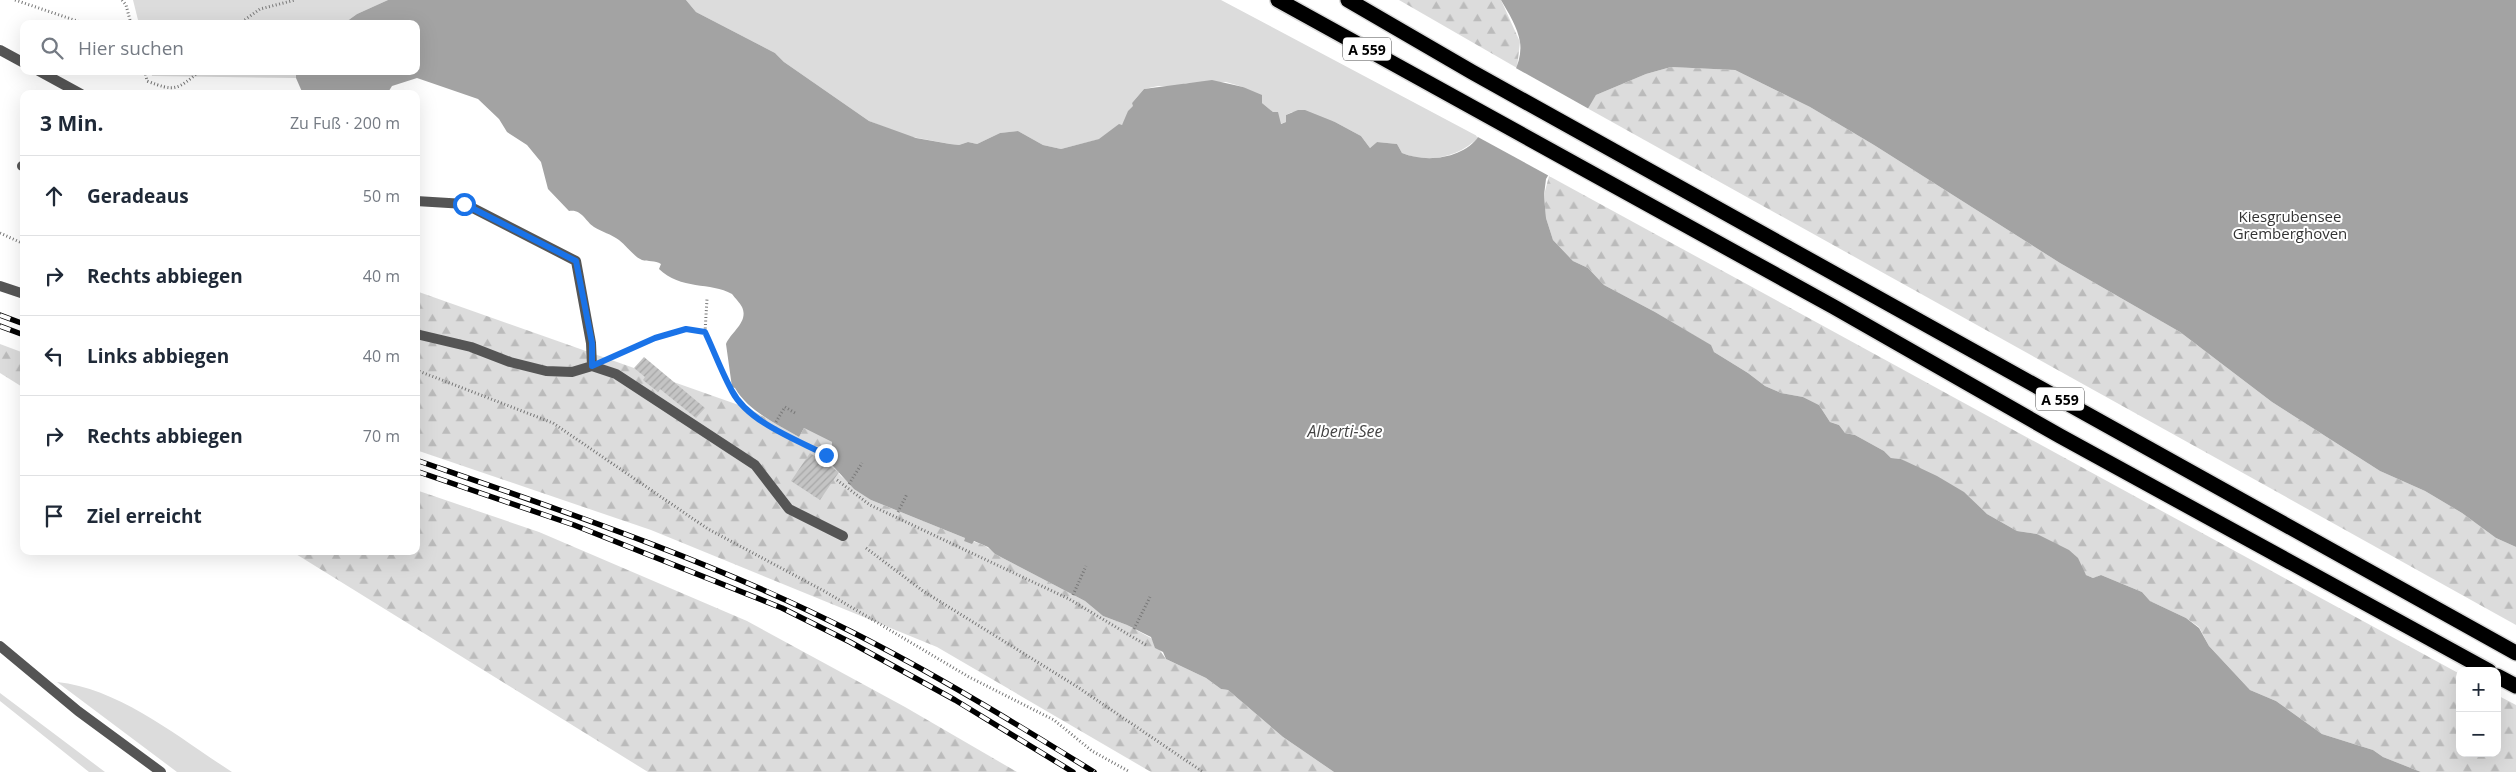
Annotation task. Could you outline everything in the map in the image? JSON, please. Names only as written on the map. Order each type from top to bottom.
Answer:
[{"type":"highway","name":"A 559","points":[[1278,0],[1457,97],[1834,307],[2060,436],[2482,667]]},
{"type":"highway","name":"A 559","points":[[1348,0],[1472,72],[2516,653]]},
{"type":"highway","points":[[2501,678],[2516,686]]},
{"type":"lane","points":[[0,50],[20,61]]},
{"type":"lane","points":[[46,75],[74,90]]},
{"type":"lane","points":[[420,201],[464,204],[576,261],[592,343],[592,366]]},
{"type":"lane","points":[[0,286],[20,293]]},
{"type":"lane","points":[[420,335],[471,347],[510,362],[546,371],[572,372],[592,366],[616,374],[755,464],[788,509],[843,536]]},
{"type":"lane","points":[[0,646],[78,711],[161,772]]},
{"type":"path","points":[[15,0],[74,20]]},
{"type":"path","points":[[122,0],[126,5],[130,20]]},
{"type":"path","points":[[245,20],[260,8],[295,0]]},
{"type":"path","points":[[146,75],[148,81],[168,89],[183,85],[195,75]]},
{"type":"path","points":[[0,232],[20,242]]},
{"type":"path","points":[[707,299],[705,332],[733,393],[746,409],[774,428],[826,455]]},
{"type":"path","points":[[592,366],[655,338],[686,329],[705,332]]},
{"type":"path","points":[[420,372],[553,423],[708,529],[824,591],[969,677],[1054,720],[1092,751],[1130,772]]},
{"type":"path","points":[[776,422],[785,407],[795,413]]},
{"type":"path","points":[[849,484],[862,463]]},
{"type":"path","points":[[837,480],[870,505],[1069,599],[1146,645]]},
{"type":"path","points":[[898,512],[907,494]]},
{"type":"path","points":[[866,548],[923,591],[1076,686],[1204,772]]},
{"type":"path","points":[[1073,595],[1086,566]]},
{"type":"path","points":[[1134,629],[1150,597]]},
{"type":"green space","points":[[133,0],[388,0],[357,14],[349,20],[138,20]]},
{"type":"green space","points":[[686,0],[1221,0],[1479,137],[1453,154],[1443,157],[1423,158],[1412,156],[1402,153],[1397,144],[1377,142],[1370,148],[1361,136],[1335,122],[1292,112],[1286,115],[1286,122],[1280,124],[1273,112],[1262,103],[1261,99],[1243,87],[1226,82],[1186,83],[1179,86],[1158,86],[1144,89],[1132,103],[1134,106],[1122,125],[1100,139],[1061,149],[1043,145],[1018,131],[1000,133],[977,144],[968,142],[959,145],[950,144],[907,136],[869,121],[784,62],[775,53],[696,12]]},
{"type":"green space","points":[[1399,0],[1501,0],[1520,42],[1517,68]]},
{"type":"green space","points":[[1671,67],[1735,70],[1810,107],[1874,145],[2060,263],[2180,332],[2272,402],[2380,471],[2425,491],[2462,513],[2496,538],[2516,547],[2516,625],[1587,108],[1596,95],[1646,74]]},
{"type":"green space","points":[[296,75],[296,78],[152,76]]},
{"type":"green space","points":[[1549,176],[2456,672],[2456,757],[2501,757],[2501,697],[2516,705],[2516,772],[2421,772],[2383,757],[2373,750],[2322,734],[2276,701],[2250,690],[2209,646],[2199,627],[2186,618],[2150,601],[2142,592],[2101,575],[2093,578],[2086,575],[2037,534],[2017,531],[1987,514],[1974,504],[1969,497],[1901,459],[1891,458],[1884,451],[1855,435],[1845,433],[1839,425],[1830,422],[1819,405],[1803,397],[1781,393],[1765,386],[1714,352],[1710,345],[1655,312],[1604,285],[1588,268],[1573,261],[1553,240],[1546,218],[1544,195]]},
{"type":"green space","points":[[420,292],[750,409],[799,437],[804,428],[832,442],[832,465],[841,476],[871,500],[965,538],[964,541],[985,546],[995,554],[1085,601],[1103,616],[1127,625],[1151,638],[1166,659],[1206,678],[1221,689],[1228,690],[1283,737],[1334,772],[1151,772],[937,647],[651,530],[420,451]]},
{"type":"green space","points":[[0,344],[20,352],[20,386],[0,373]]},
{"type":"green space","points":[[420,491],[539,532],[747,621],[905,707],[1017,772],[648,772],[297,555],[420,555]]},
{"type":"green space","points":[[57,682],[81,686],[127,705],[170,730],[232,772],[177,772]]},
{"type":"green space","points":[[0,693],[105,772],[89,772],[0,701]]},
{"type":"water","name":"Alberti-See","points":[[388,0],[686,0],[696,12],[775,53],[784,62],[869,121],[916,138],[959,145],[968,142],[977,144],[1000,133],[1018,131],[1043,145],[1061,149],[1099,139],[1119,124],[1122,125],[1128,111],[1133,106],[1132,103],[1144,89],[1212,80],[1243,87],[1262,95],[1262,103],[1273,112],[1278,112],[1281,124],[1286,122],[1286,115],[1298,110],[1305,110],[1335,122],[1361,136],[1370,148],[1377,142],[1397,144],[1402,153],[1422,158],[1433,158],[1454,154],[1472,144],[1485,127],[1518,64],[1520,57],[1519,37],[1510,15],[1501,0],[2516,0],[2516,547],[2496,538],[2462,513],[2425,491],[2380,471],[2272,402],[2180,332],[2060,263],[1874,145],[1810,107],[1735,70],[1671,67],[1646,74],[1596,95],[1546,179],[1544,195],[1546,218],[1553,240],[1573,261],[1588,268],[1604,285],[1711,345],[1714,352],[1765,386],[1781,393],[1803,397],[1819,405],[1830,422],[1839,425],[1845,433],[1855,435],[1884,451],[1891,458],[1901,459],[1937,476],[1964,492],[1987,514],[2017,531],[2037,534],[2069,550],[2078,558],[2086,575],[2093,578],[2101,575],[2142,592],[2150,601],[2186,618],[2199,628],[2209,646],[2250,690],[2276,701],[2322,734],[2373,750],[2383,757],[2421,772],[1334,772],[1283,737],[1228,690],[1221,689],[1206,678],[1166,659],[1163,652],[1155,648],[1151,637],[1103,616],[1085,601],[995,554],[988,547],[974,541],[972,544],[964,541],[965,538],[871,500],[854,489],[832,465],[832,442],[804,428],[799,437],[755,410],[732,387],[726,344],[739,327],[744,312],[732,294],[724,290],[686,283],[667,276],[659,269],[661,264],[642,260],[619,240],[591,225],[577,212],[569,211],[548,189],[541,162],[527,145],[507,132],[499,119],[478,99],[417,78],[392,86],[390,90],[301,90],[296,75],[420,75],[420,20],[349,20],[357,14]]},
{"type":"pier","points":[[1514,67],[1589,109],[1551,177],[1476,136]]},
{"type":"building","points":[[644,357],[705,408],[696,418],[660,389],[658,392],[643,380],[645,377],[634,368]]},
{"type":"building","points":[[810,453],[839,472],[820,500],[791,481]]},
{"type":"railway","points":[[0,315],[20,322]]},
{"type":"railway","points":[[0,326],[20,334]]},
{"type":"railway","points":[[420,461],[637,538],[746,582],[799,606],[883,648],[944,682],[1094,772]]},
{"type":"railway","points":[[420,472],[574,525],[782,608],[850,642],[955,700],[1073,772]]},
{"type":"route","points":[[464,204],[576,261],[592,343],[592,366],[655,338],[686,329],[705,332],[733,393],[746,409],[774,428],[826,455]]},
{"type":"park label","name":"Kiesgrubensee Gremberghoven","points":[[2290,224]]}]
